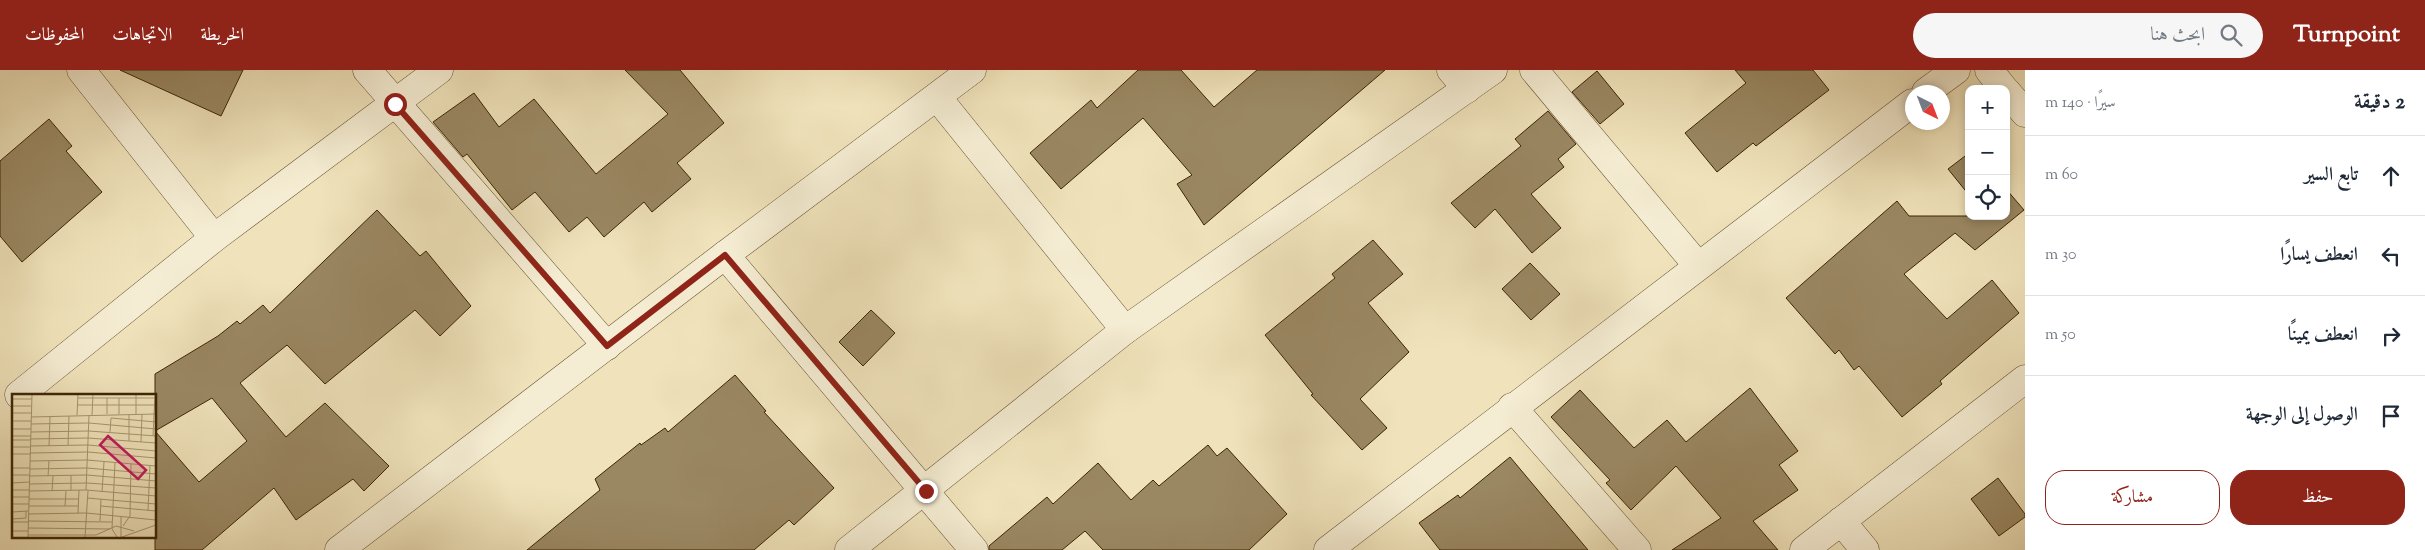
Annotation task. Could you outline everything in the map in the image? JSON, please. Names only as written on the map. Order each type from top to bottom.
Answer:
[{"type":"street","points":[[81,70],[214,238]]},
{"type":"street","points":[[367,70],[607,346]]},
{"type":"street","points":[[20,394],[214,238],[439,70]]},
{"type":"street","points":[[339,550],[725,255],[972,70]]},
{"type":"street","points":[[849,550],[926,491],[1125,330],[1459,79],[1493,70]]},
{"type":"street","points":[[1534,70],[1698,266]]},
{"type":"street","points":[[1936,85],[1956,70]]},
{"type":"street","points":[[1988,70],[2001,85]]},
{"type":"street","points":[[2010,96],[2025,113]]},
{"type":"street","points":[[937,97],[1125,330]]},
{"type":"street","points":[[1328,550],[1512,407],[1905,108]]},
{"type":"street","points":[[725,255],[974,550]]},
{"type":"street","points":[[1804,550],[2025,379]]},
{"type":"street","points":[[0,410],[12,401]]},
{"type":"street","points":[[1512,407],[1637,550]]},
{"type":"street","points":[[1841,521],[1865,550]]},
{"type":"building","points":[[120,70],[243,70],[221,116]]},
{"type":"building","points":[[625,70],[680,70],[724,123],[677,163],[691,179],[652,212],[644,202],[604,237],[587,217],[569,232],[535,192],[512,210],[467,154],[463,157],[433,122],[474,93],[499,127],[534,99],[596,174],[668,114]]},
{"type":"building","points":[[1138,70],[1181,70],[1214,107],[1257,70],[1385,70],[1204,225],[1177,184],[1192,175],[1143,118],[1061,189],[1030,153],[1091,100],[1097,108]]},
{"type":"building","points":[[1735,70],[1813,70],[1829,90],[1756,146],[1753,143],[1717,172],[1685,133],[1746,83]]},
{"type":"building","points":[[1597,71],[1624,104],[1600,124],[1572,92]]},
{"type":"building","points":[[1548,111],[1576,144],[1558,159],[1564,167],[1531,194],[1561,228],[1532,253],[1495,209],[1475,228],[1451,203],[1521,146],[1515,139]]},
{"type":"building","points":[[49,119],[72,146],[66,151],[102,192],[22,262],[0,236],[0,161]]},
{"type":"building","points":[[1965,156],[1965,190],[1948,169]]},
{"type":"building","points":[[2010,194],[2024,210],[1975,250],[1955,233],[1904,274],[1947,319],[1992,280],[2019,313],[1940,381],[1942,384],[1902,417],[1859,366],[1854,370],[1839,350],[1835,354],[1786,298],[1897,201],[1909,216],[1965,216],[1965,220],[2010,220]]},
{"type":"building","points":[[377,210],[420,256],[426,251],[471,306],[440,336],[415,310],[325,384],[287,345],[240,383],[286,437],[325,403],[389,466],[364,491],[353,479],[296,520],[274,488],[202,550],[155,550],[156,432],[199,482],[247,441],[212,398],[156,430],[155,374],[218,336],[237,321],[240,324],[263,305],[270,313]]},
{"type":"building","points":[[1373,240],[1403,274],[1368,303],[1409,352],[1360,399],[1387,428],[1362,450],[1311,395],[1313,394],[1265,335],[1335,278],[1332,274]]},
{"type":"building","points":[[1530,263],[1560,294],[1531,320],[1502,289]]},
{"type":"building","points":[[871,310],[895,333],[863,366],[839,342]]},
{"type":"building","points":[[735,375],[766,411],[764,412],[834,488],[794,525],[789,520],[754,550],[527,550],[600,490],[595,479],[640,443],[641,445],[665,428],[668,432]]},
{"type":"building","points":[[1750,388],[1798,451],[1779,465],[1798,490],[1753,521],[1778,550],[1672,550],[1721,518],[1676,466],[1631,510],[1606,483],[1610,480],[1551,417],[1580,390],[1634,448],[1667,420],[1686,442]]},
{"type":"building","points":[[1208,445],[1217,456],[1227,448],[1287,514],[1249,550],[1103,550],[1085,531],[1062,550],[989,550],[989,546],[1047,497],[1053,504],[1098,463],[1131,500],[1153,480],[1159,486]]},
{"type":"building","points":[[1510,457],[1588,550],[1440,550],[1419,523],[1458,495],[1460,498]]},
{"type":"building","points":[[1998,478],[2025,514],[2025,517],[1999,536],[1971,499]]},
{"type":"route","points":[[395,104],[607,346],[725,255],[926,491]]}]
